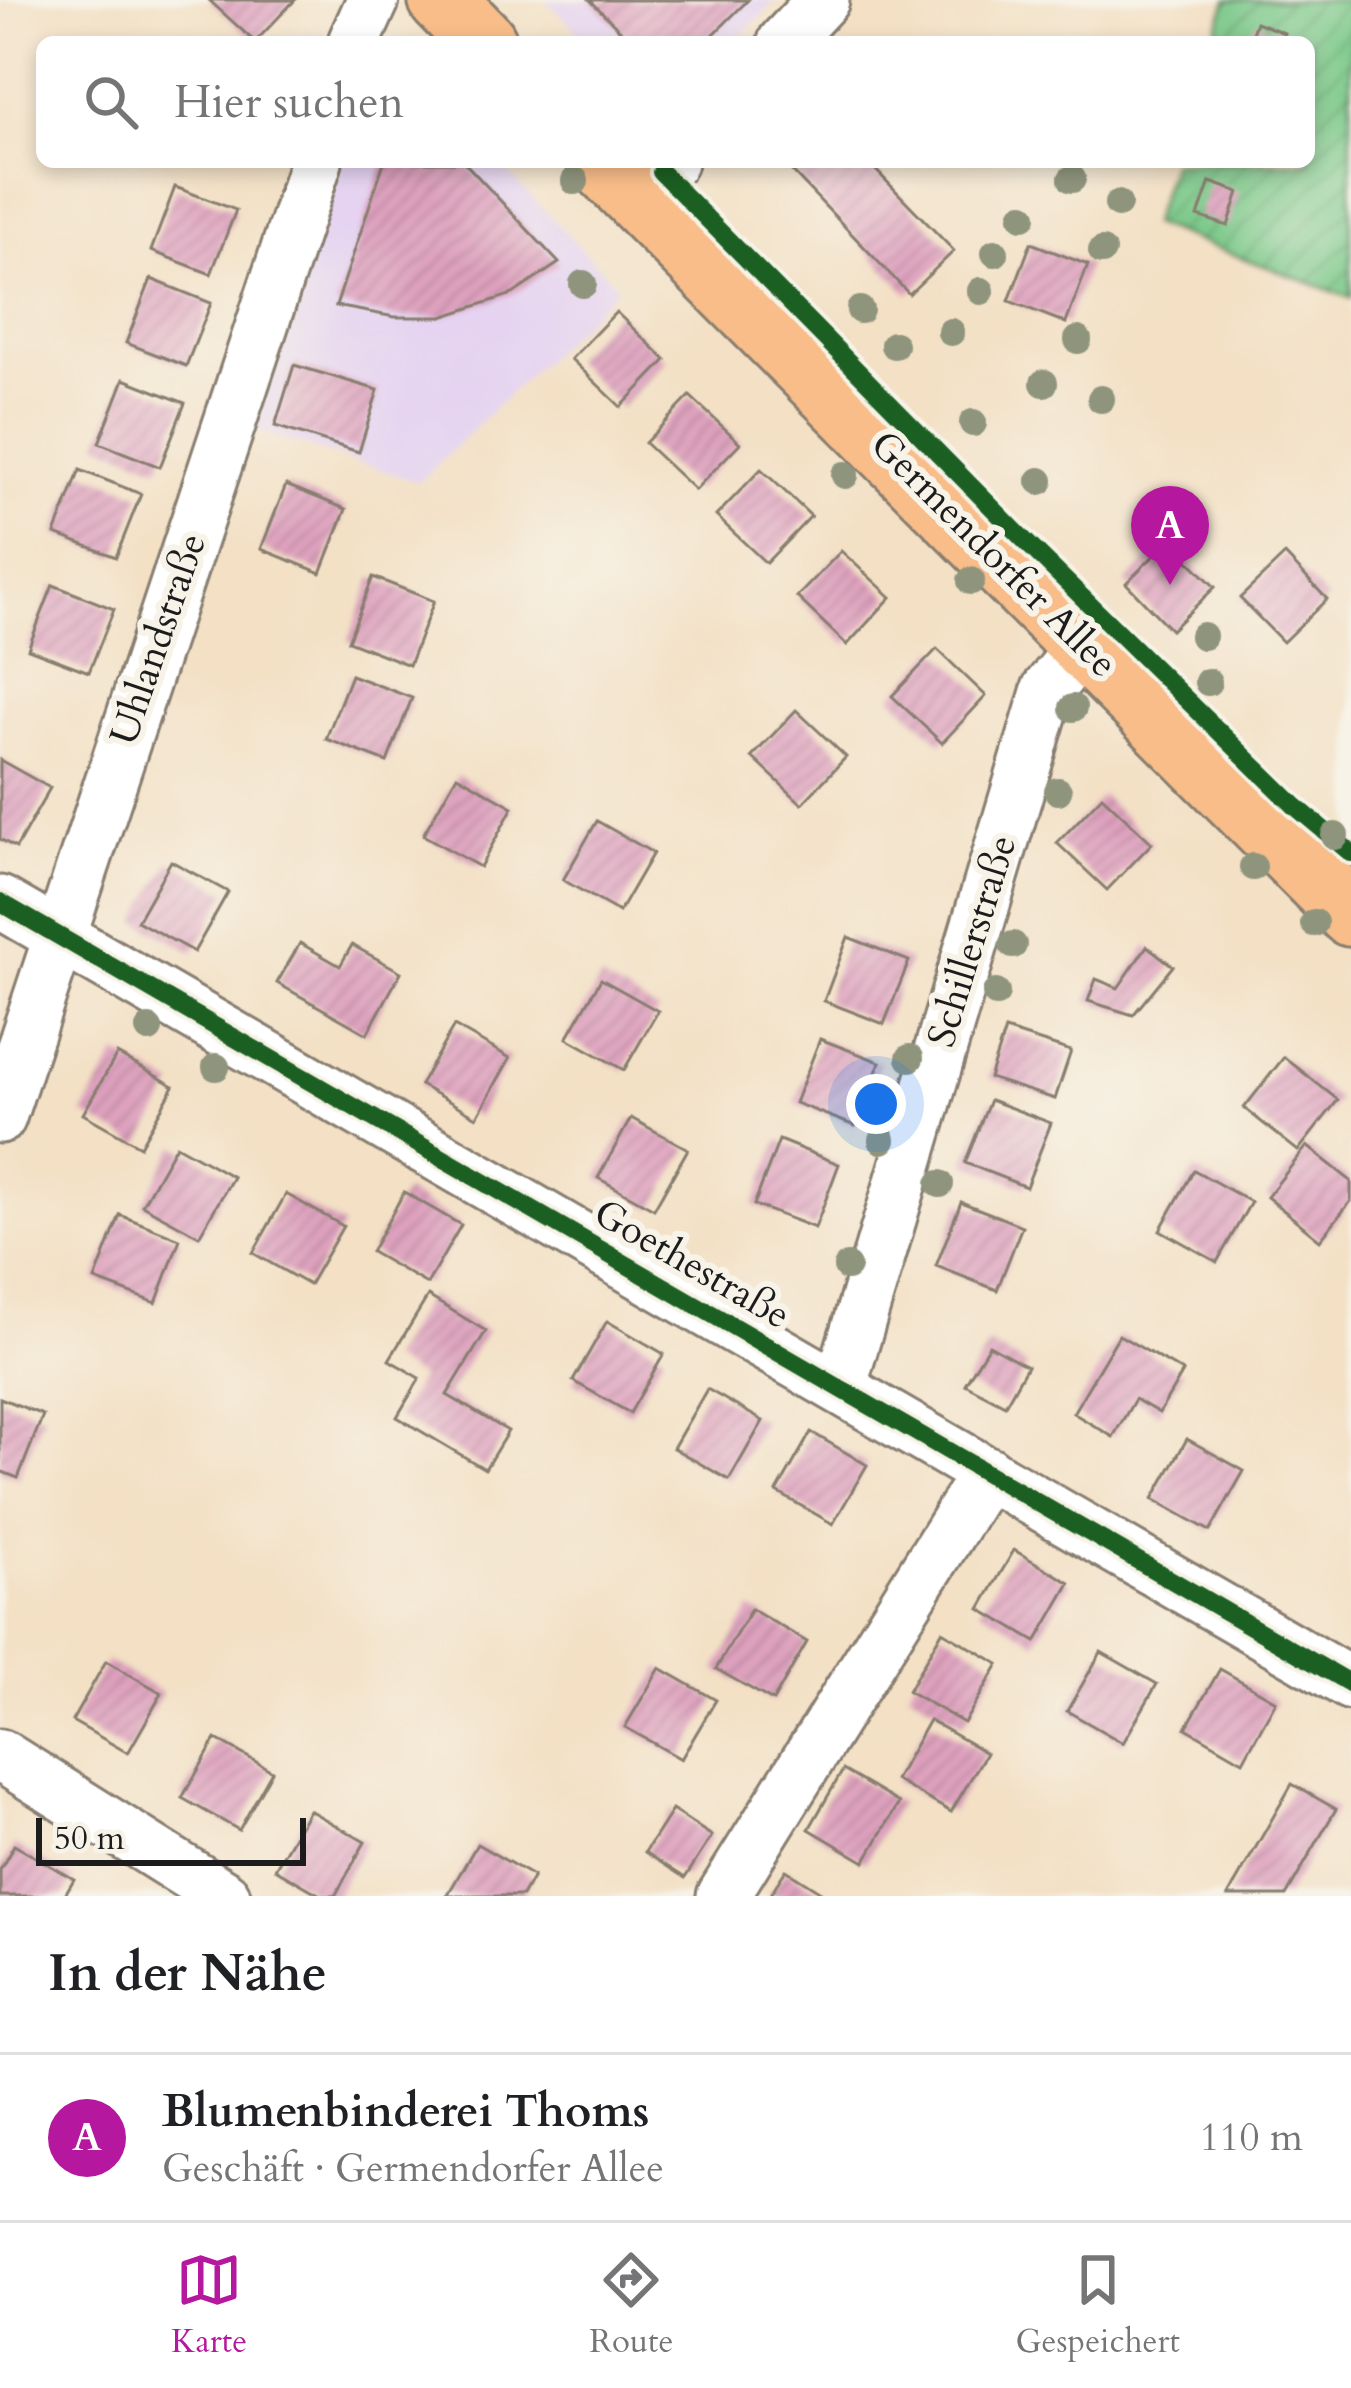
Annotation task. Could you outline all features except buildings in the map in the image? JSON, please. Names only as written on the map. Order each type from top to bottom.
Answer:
[{"type":"main road","points":[[442,0],[477,36]]},
{"type":"main road","name":"Germendorfer Allee","points":[[636,174],[1084,643],[1351,913]]},
{"type":"street","points":[[358,36],[373,0]]},
{"type":"street","points":[[790,36],[824,0]]},
{"type":"street","name":"Uhlandstraße","points":[[0,1117],[314,168]]},
{"type":"street","name":"Schillerstraße","points":[[840,1387],[1048,689],[1084,643]]},
{"type":"street","name":"Goethestraße","points":[[0,902],[1351,1684]]},
{"type":"street","points":[[723,1896],[987,1472]]},
{"type":"street","points":[[0,1755],[224,1896]]},
{"type":"shaded area","points":[[546,0],[776,0],[741,36],[582,36]]},
{"type":"shaded area","points":[[340,168],[504,168],[618,287],[419,482],[252,429]]},
{"type":"green space","points":[[1227,0],[1351,0],[1351,298],[1151,224],[1170,168],[1315,168],[1315,36],[1215,36]]},
{"type":"cycle path","points":[[661,172],[1031,547],[1295,806],[1351,853]]},
{"type":"cycle path","points":[[0,902],[1351,1684]]},
{"type":"place","name":"Blumenbinderei Thoms","points":[[1170,585]]}]
